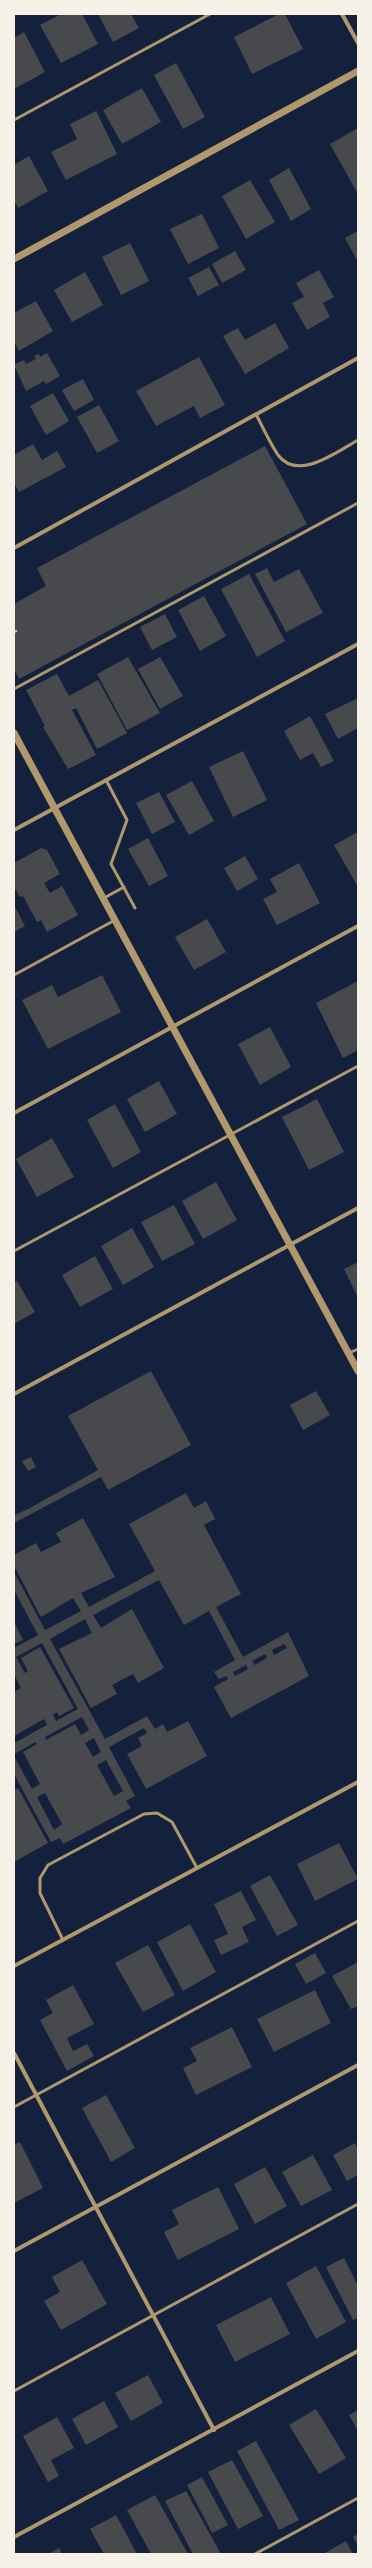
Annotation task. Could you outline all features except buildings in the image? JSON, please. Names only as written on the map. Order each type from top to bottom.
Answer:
[{"type":"street","points":[[342,14],[358,43]]},
{"type":"street","points":[[14,259],[358,71]]},
{"type":"street","points":[[14,548],[358,358]]},
{"type":"street","points":[[14,830],[358,644]]},
{"type":"street","points":[[14,733],[358,1371]]},
{"type":"street","points":[[14,1113],[173,1028],[358,926]]},
{"type":"street","points":[[14,1394],[358,1208]]},
{"type":"street","points":[[14,1966],[358,1782]]},
{"type":"street","points":[[14,2053],[214,2430]]},
{"type":"street","points":[[14,2251],[358,2065]]},
{"type":"street","points":[[14,2537],[358,2351]]},
{"type":"lane","points":[[14,120],[210,14]]},
{"type":"lane","points":[[256,414],[279,456],[286,462],[298,465],[314,464],[358,440]]},
{"type":"lane","points":[[14,690],[358,503]]},
{"type":"lane","points":[[106,780],[127,820],[111,864],[135,908]]},
{"type":"lane","points":[[103,898],[124,887]]},
{"type":"lane","points":[[14,975],[115,920]]},
{"type":"lane","points":[[14,1251],[358,1066]]},
{"type":"lane","points":[[349,1354],[358,1349]]},
{"type":"lane","points":[[63,1940],[40,1893],[40,1878],[48,1865],[144,1814],[157,1813],[172,1822],[197,1868]]},
{"type":"lane","points":[[14,2107],[358,1921]]},
{"type":"lane","points":[[14,2391],[358,2204]]},
{"type":"lane","points":[[256,2554],[358,2498]]}]
